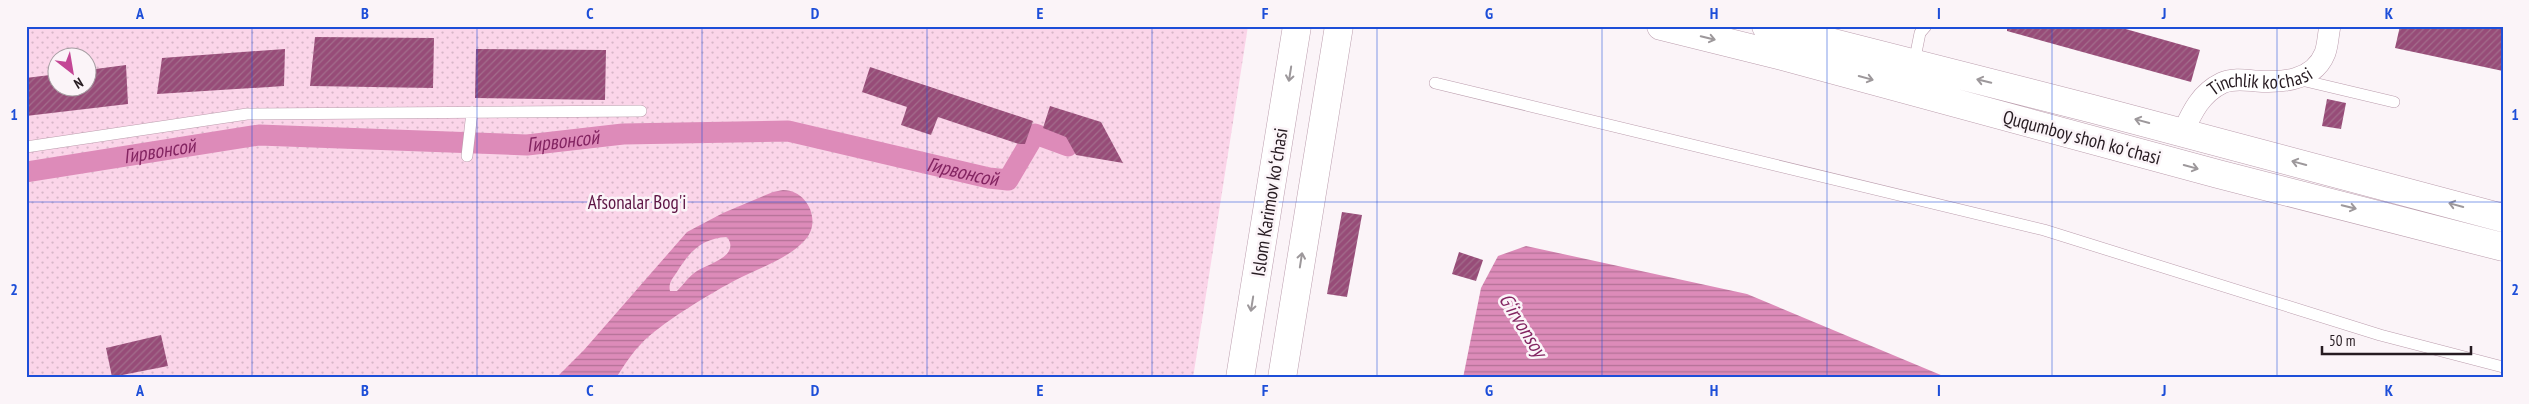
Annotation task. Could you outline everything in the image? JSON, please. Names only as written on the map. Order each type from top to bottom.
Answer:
[{"type":"main road","name":"Islom Karimov koʻchasi","points":[[1240,378],[1298,26]]},
{"type":"main road","points":[[1282,378],[1339,26]]},
{"type":"main road","name":"Ququmboy shoh koʻchasi","points":[[1661,26],[1782,56],[2218,174],[2503,247]]},
{"type":"main road","name":"Ququmboy shoh koʻchasi","points":[[1781,28],[1914,64],[2183,132],[2503,218]]},
{"type":"street","name":"Tinchlik ko'chasi","points":[[2183,132],[2195,106],[2209,92],[2223,82],[2240,79],[2279,83],[2295,79],[2315,68],[2325,53],[2330,26]]},
{"type":"lane","points":[[1914,64],[1920,33],[1926,26]]},
{"type":"lane","points":[[2295,79],[2394,102]]},
{"type":"lane","points":[[1435,84],[2044,230],[2380,335],[2503,367]]},
{"type":"lane","points":[[26,147],[247,114],[641,111]]},
{"type":"lane","points":[[467,156],[472,112]]},
{"type":"green space","name":"Afsonalar Bog'i","points":[[26,26],[1248,26],[1193,378],[26,378]]},
{"type":"water","points":[[792,191],[799,195],[810,208],[812,225],[810,233],[798,247],[780,259],[741,277],[671,319],[637,348],[616,378],[556,378],[584,350],[687,232],[723,213],[773,192]],"holes":[[[727,237],[730,244],[727,254],[694,273],[677,291],[670,291],[672,279],[686,258],[697,247],[710,240]]]},
{"type":"water","name":"G‘irvonsoy","points":[[1526,246],[1747,294],[1948,378],[1463,378],[1481,288],[1498,256]]},
{"type":"building","points":[[2007,26],[2115,26],[2200,50],[2191,82],[2007,31]]},
{"type":"building","points":[[2400,26],[2503,26],[2503,71],[2395,48]]},
{"type":"building","points":[[315,37],[434,38],[433,88],[310,86]]},
{"type":"building","points":[[285,49],[284,86],[157,94],[162,58]]},
{"type":"building","points":[[476,49],[606,50],[605,100],[475,98]]},
{"type":"building","points":[[126,65],[128,104],[26,116],[26,78],[48,75],[48,98],[98,98],[98,69]]},
{"type":"building","points":[[870,67],[1033,121],[1025,144],[1019,144],[938,117],[931,135],[901,125],[907,107],[862,92]]},
{"type":"building","points":[[2327,99],[2346,103],[2341,129],[2322,126]]},
{"type":"building","points":[[1050,106],[1101,122],[1123,163],[1076,155],[1066,137],[1043,128]]},
{"type":"building","points":[[1342,212],[1362,215],[1347,297],[1327,294]]},
{"type":"building","points":[[1459,252],[1483,260],[1476,281],[1452,274]]},
{"type":"building","points":[[161,335],[168,366],[112,377],[106,348]]},
{"type":"waterway","name":"Гирвонсой","points":[[26,172],[259,135],[527,145],[623,134],[788,131],[989,178],[1008,180],[1035,134],[1068,146]]}]
